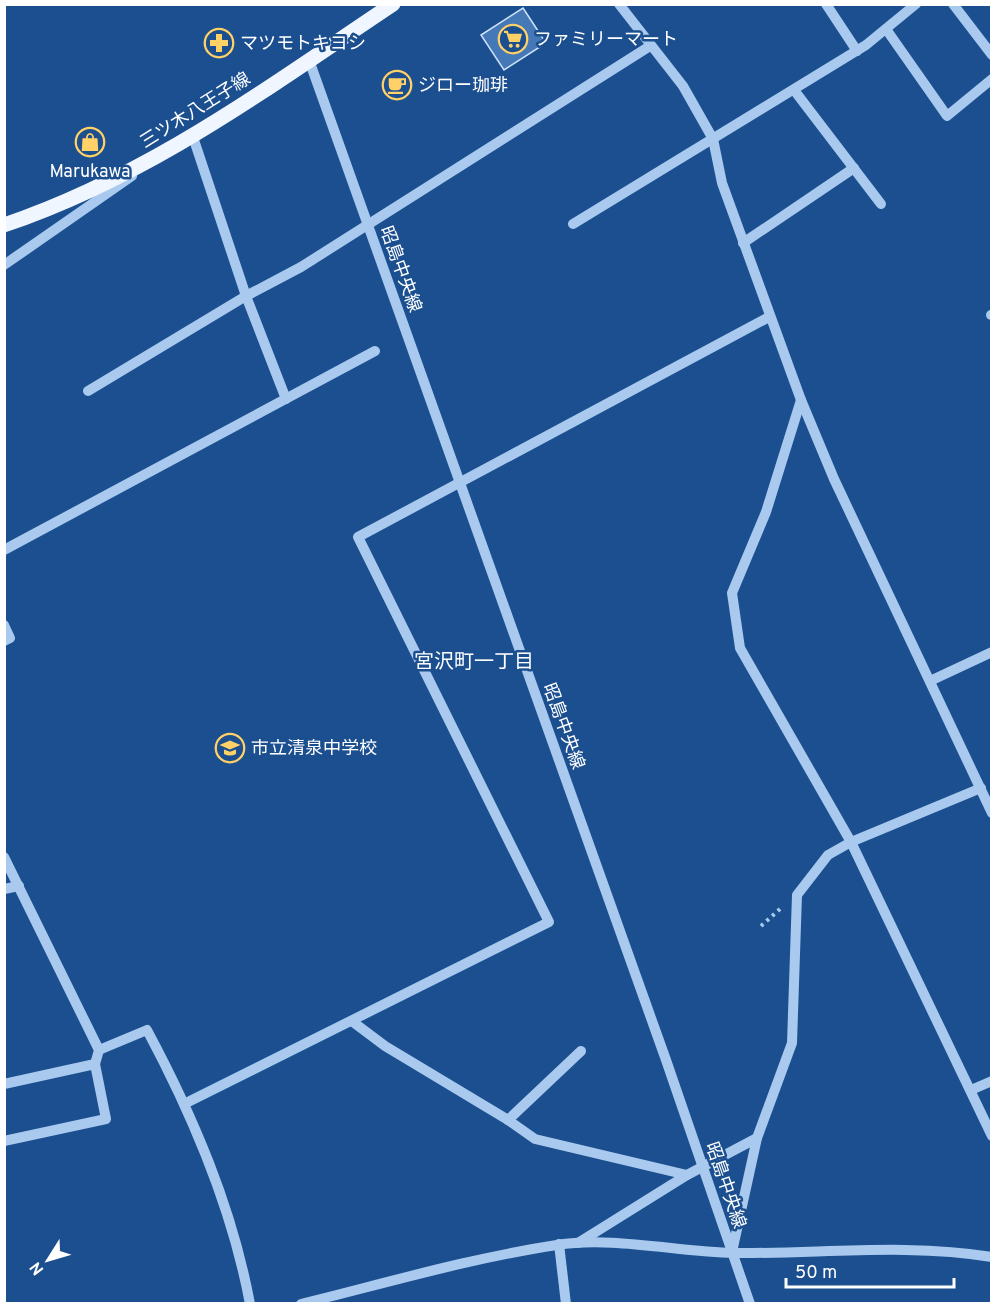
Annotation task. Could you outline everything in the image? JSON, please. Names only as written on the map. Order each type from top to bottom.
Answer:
[{"type":"main road","name":"三ツ木八王子線","points":[[4,225],[55,208],[149,163],[193,137],[393,4]]},
{"type":"street","points":[[619,4],[683,86],[713,139],[722,183],[801,400],[834,479],[992,813]]},
{"type":"street","points":[[826,4],[857,51]]},
{"type":"street","points":[[573,224],[857,51],[916,4]]},
{"type":"street","points":[[953,4],[992,55]]},
{"type":"street","points":[[886,29],[947,116],[992,79]]},
{"type":"street","points":[[88,391],[246,296],[301,267],[650,46]]},
{"type":"street","name":"昭島中央線","points":[[309,60],[750,1304]]},
{"type":"street","points":[[794,90],[881,204]]},
{"type":"street","points":[[193,137],[246,296],[286,399]]},
{"type":"street","points":[[4,265],[149,163]]},
{"type":"street","points":[[743,243],[854,168]]},
{"type":"street","points":[[186,1103],[353,1022],[549,922],[358,537],[769,317]]},
{"type":"street","points":[[4,550],[375,351]]},
{"type":"street","points":[[801,400],[766,512],[732,593],[740,648],[851,842],[992,1136]]},
{"type":"street","points":[[4,625],[10,638],[4,641]]},
{"type":"street","points":[[930,681],[992,652]]},
{"type":"street","points":[[732,1253],[757,1138],[792,1043],[797,895],[828,855],[851,842],[981,788]]},
{"type":"street","points":[[4,856],[99,1050],[95,1064],[106,1119],[4,1142]]},
{"type":"street","points":[[4,889],[19,886]]},
{"type":"street","points":[[353,1022],[385,1046],[508,1120],[535,1139],[687,1175]]},
{"type":"street","points":[[99,1050],[147,1030],[186,1103],[240,1251],[250,1304]]},
{"type":"street","points":[[508,1120],[581,1051]]},
{"type":"street","points":[[4,1084],[95,1064]]},
{"type":"street","points":[[971,1090],[992,1081]]},
{"type":"street","points":[[578,1243],[687,1175],[757,1138]]},
{"type":"street","points":[[301,1304],[559,1244],[578,1243],[732,1253],[963,1252],[992,1257]]},
{"type":"street","points":[[559,1244],[566,1304]]},
{"type":"building","name":"ファミリーマート","points":[[523,8],[546,43],[504,70],[481,35]]},
{"type":"place","name":"ファミリーマート","points":[[513,39]]},
{"type":"place","name":"マツモトキヨシ","points":[[219,43]]},
{"type":"place","name":"ジロー珈琲","points":[[397,85]]},
{"type":"place","name":"Marukawa","points":[[90,142]]},
{"type":"place","name":"市立清泉中学校","points":[[230,748]]},
{"type":"district","name":"宮沢町一丁目","points":[[474,661]]}]
